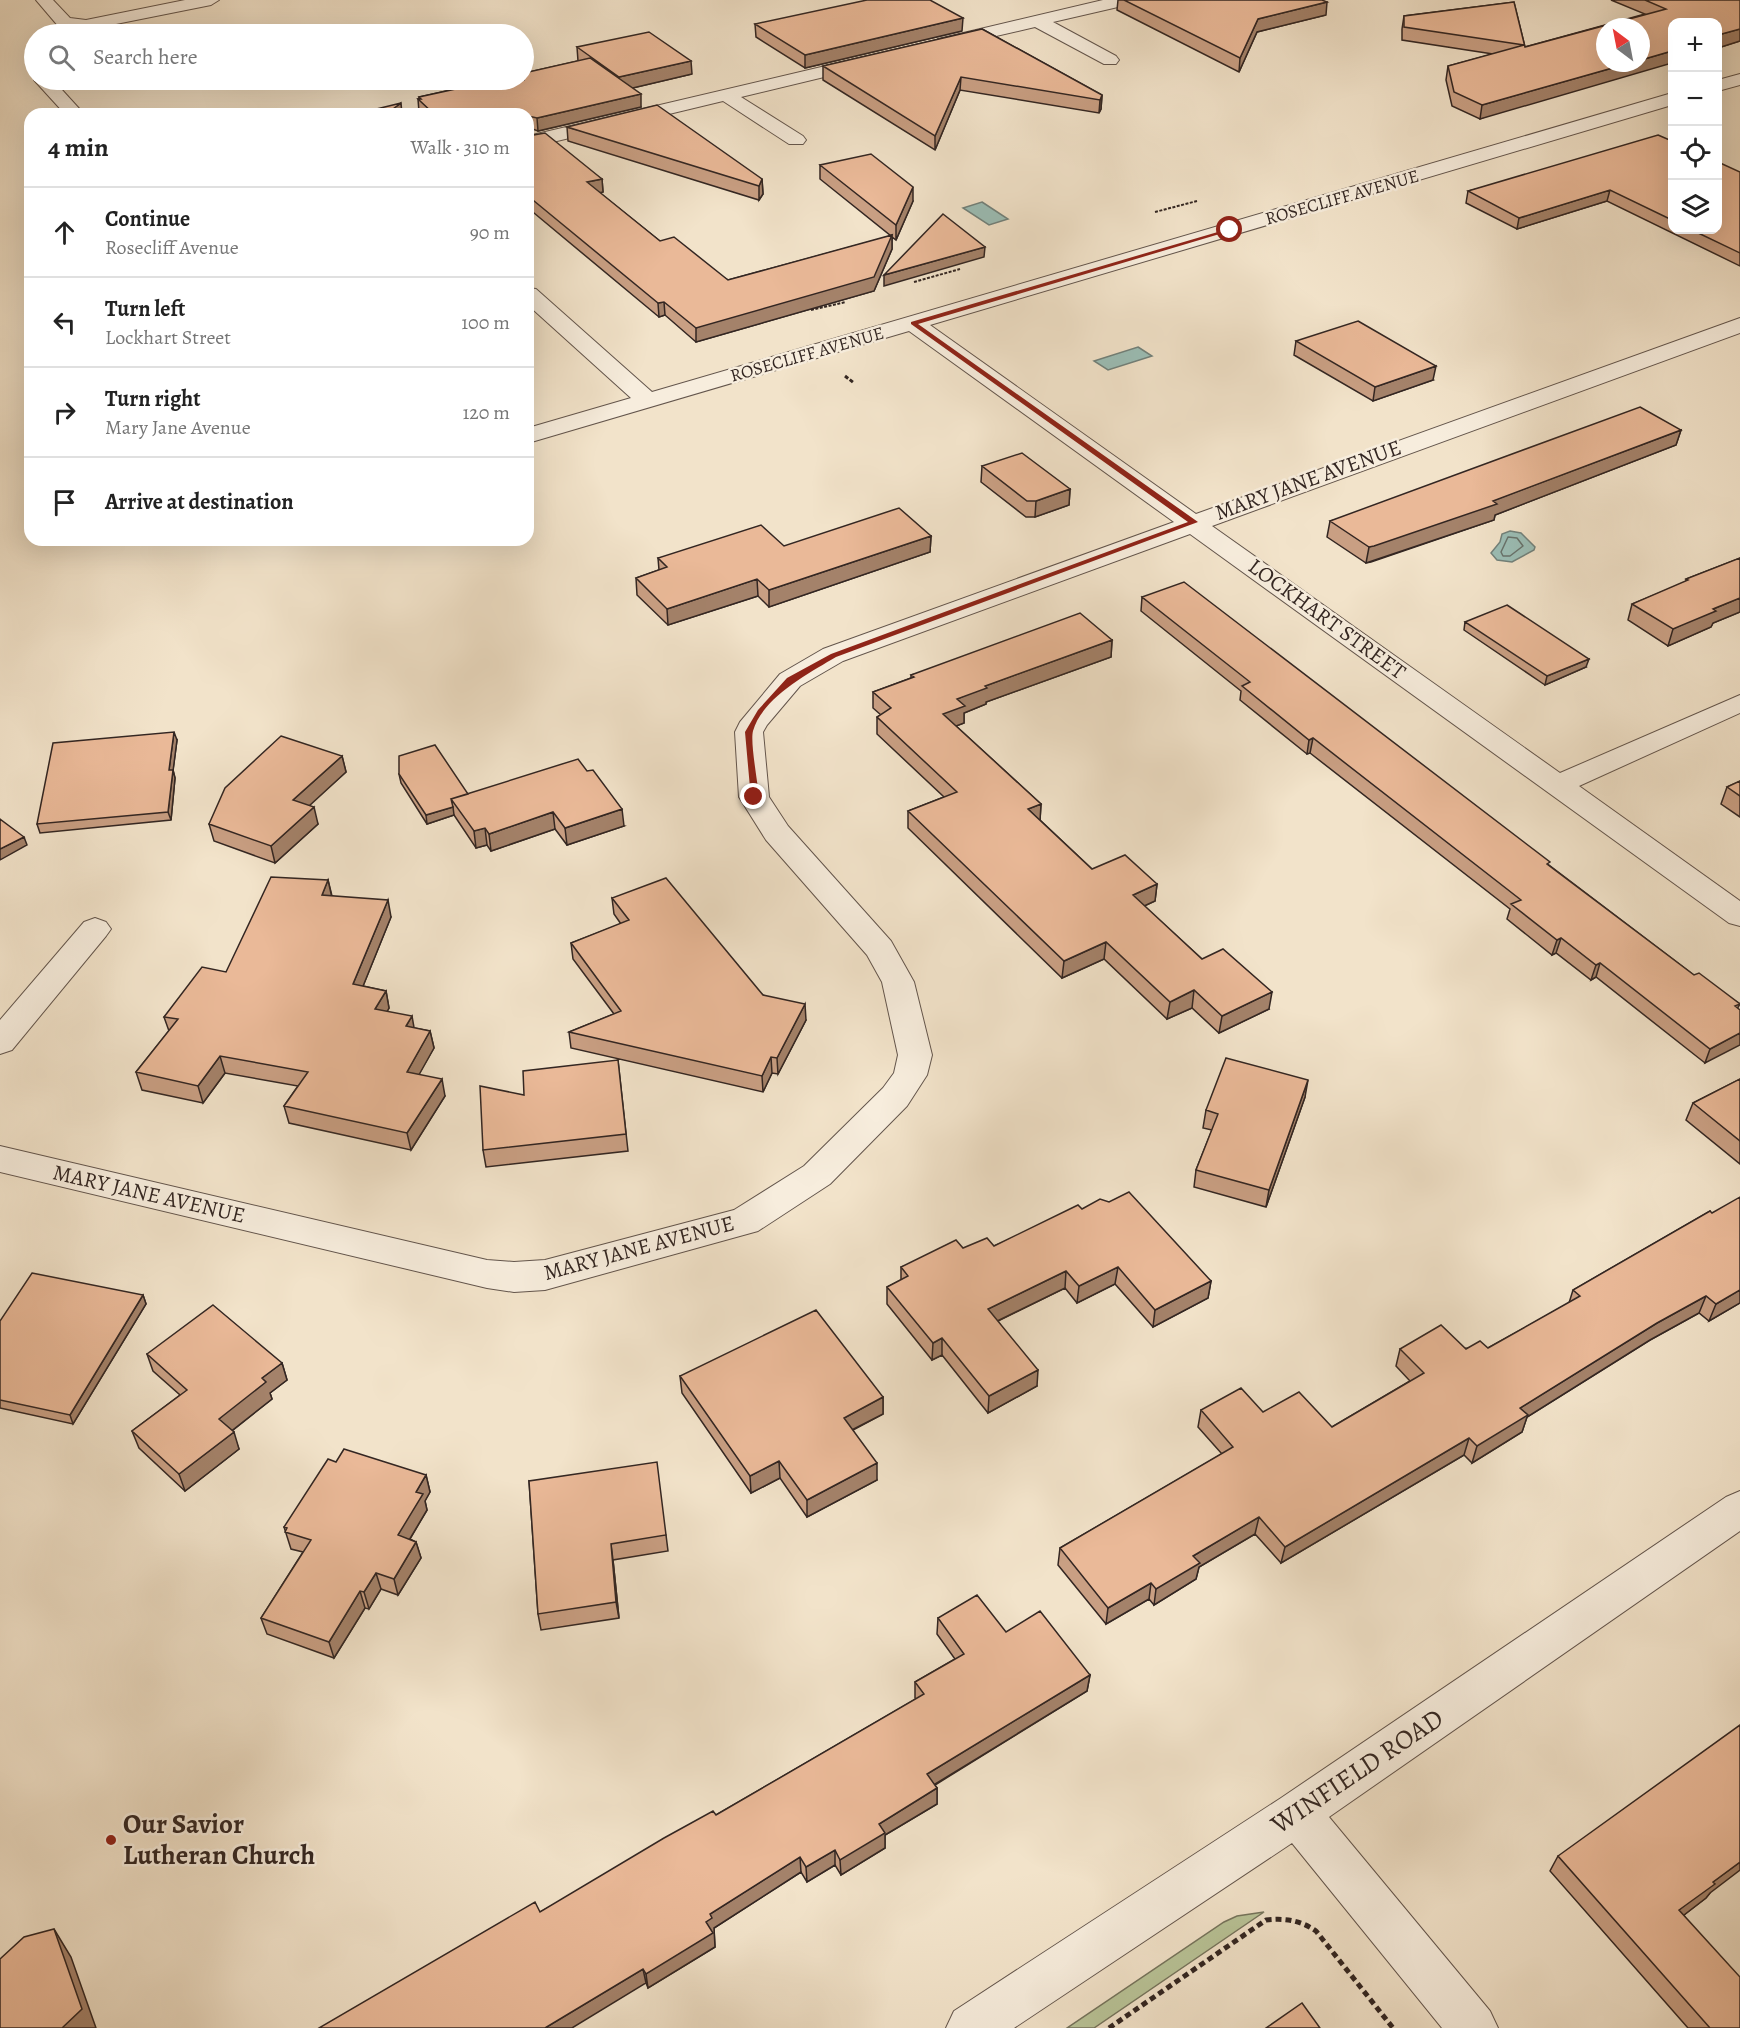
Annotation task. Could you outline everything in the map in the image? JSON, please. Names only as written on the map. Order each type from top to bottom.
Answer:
[{"type":"street","points":[[44,0],[57,24]]},
{"type":"street","points":[[91,24],[211,0]]},
{"type":"street","points":[[922,48],[1125,0]]},
{"type":"street","points":[[1037,21],[1110,60]]},
{"type":"street","points":[[534,141],[887,57]]},
{"type":"street","points":[[1722,85],[1740,80]]},
{"type":"street","points":[[52,90],[69,108]]},
{"type":"street","points":[[726,95],[796,140]]},
{"type":"street","name":"ROSECLIFF AVENUE","points":[[534,434],[1668,100]]},
{"type":"street","points":[[534,299],[648,401]]},
{"type":"street","name":"LOCKHART STREET","points":[[913,323],[1194,522],[1740,916]]},
{"type":"street","name":"MARY JANE AVENUE","points":[[0,1159],[487,1275],[514,1277],[546,1275],[745,1221],[817,1175],[895,1097],[909,1075],[915,1055],[898,982],[880,949],[777,833],[754,797],[749,732],[761,711],[790,680],[833,655],[1740,325]]},
{"type":"street","points":[[1557,785],[1740,703]]},
{"type":"street","points":[[0,1042],[95,929]]},
{"type":"street","name":"WINFIELD ROAD","points":[[971,2028],[1297,1813],[1740,1509]]},
{"type":"street","points":[[1297,1813],[1473,2028]]},
{"type":"path","points":[[1155,212],[1197,201]]},
{"type":"path","points":[[914,282],[960,269]]},
{"type":"path","points":[[811,310],[846,302]]},
{"type":"path","points":[[1109,2028],[1266,1920],[1288,1917],[1305,1923],[1316,1931],[1393,2028]]},
{"type":"green space","points":[[1264,1912],[1094,2028],[1067,2028],[1224,1922],[1237,1916]]},
{"type":"water","points":[[982,202],[1008,219],[989,225],[963,208]]},
{"type":"water","points":[[1138,347],[1152,356],[1108,370],[1094,361]]},
{"type":"water","points":[[1510,531],[1521,533],[1535,547],[1534,550],[1512,562],[1497,560],[1491,553],[1500,542],[1502,534]]},
{"type":"building","points":[[867,0],[930,0],[963,18],[805,55],[755,24]]},
{"type":"building","points":[[1124,0],[1322,0],[1327,2],[1258,19],[1240,58]]},
{"type":"building","points":[[1645,0],[1740,0],[1740,29],[1722,34],[1722,18],[1668,18],[1668,52],[1650,57],[1650,18],[1633,18],[1666,9]]},
{"type":"building","points":[[1514,2],[1525,47],[1596,28],[1596,72],[1598,72],[1482,105],[1454,92],[1448,66],[1524,45],[1404,27],[1404,16]]},
{"type":"building","points":[[982,29],[1102,95],[1100,100],[961,77],[935,136],[823,66]]},
{"type":"building","points":[[649,32],[691,61],[619,77],[577,47]]},
{"type":"building","points":[[590,58],[641,94],[537,118],[534,117],[534,108],[428,108],[418,99],[451,90],[534,90],[534,71]]},
{"type":"building","points":[[401,103],[394,108],[381,108]]},
{"type":"building","points":[[657,105],[762,179],[759,186],[567,127]]},
{"type":"building","points":[[545,133],[602,179],[587,182],[660,241],[674,237],[728,280],[892,235],[874,277],[696,328],[664,302],[658,303],[534,201],[534,135]]},
{"type":"building","points":[[1658,135],[1668,139],[1668,218],[1610,190],[1519,218],[1468,191]]},
{"type":"building","points":[[871,154],[913,187],[896,225],[820,165]]},
{"type":"building","points":[[1722,164],[1740,172],[1740,253],[1700,234],[1722,234]]},
{"type":"building","points":[[943,214],[985,247],[884,275]]},
{"type":"building","points":[[1358,321],[1436,366],[1375,387],[1296,341]]},
{"type":"building","points":[[1640,407],[1681,430],[1493,501],[1497,504],[1374,546],[1369,547],[1330,521]]},
{"type":"building","points":[[1022,453],[1070,489],[1036,501],[1027,501],[982,466]]},
{"type":"building","points":[[899,508],[931,536],[769,590],[757,579],[667,609],[636,578],[667,567],[658,558],[761,525],[784,546]]},
{"type":"building","points":[[1740,558],[1740,598],[1713,609],[1716,611],[1673,629],[1632,604],[1688,580],[1686,579]]},
{"type":"building","points":[[1184,582],[1550,862],[1547,864],[1694,975],[1699,973],[1740,1004],[1735,1006],[1740,1010],[1740,1033],[1710,1049],[1600,963],[1596,965],[1561,938],[1557,940],[1511,904],[1521,900],[1313,738],[1309,740],[1242,686],[1250,682],[1142,597]]},
{"type":"building","points":[[1507,605],[1589,659],[1547,676],[1465,622]]},
{"type":"building","points":[[1080,613],[1112,640],[985,686],[987,688],[957,699],[965,706],[943,714],[1041,804],[1028,809],[1092,869],[1125,855],[1157,884],[1133,895],[1202,959],[1223,949],[1272,992],[1222,1016],[1194,990],[1170,1002],[1106,942],[1064,961],[908,811],[957,792],[877,717],[891,708],[873,692],[914,677],[911,675]]},
{"type":"building","points":[[174,732],[169,770],[173,770],[168,812],[37,824],[53,743]]},
{"type":"building","points":[[281,736],[342,756],[293,800],[314,807],[271,846],[209,824],[225,788]]},
{"type":"building","points":[[435,745],[468,794],[451,799],[453,807],[426,815],[399,774],[399,756]]},
{"type":"building","points":[[578,759],[587,771],[593,770],[622,809],[565,828],[553,812],[489,834],[485,828],[474,831],[451,799]]},
{"type":"building","points":[[1740,781],[1740,796],[1727,787]]},
{"type":"building","points":[[0,819],[24,837],[0,849]]},
{"type":"building","points":[[271,877],[328,880],[322,895],[388,900],[353,984],[386,991],[375,1009],[412,1016],[406,1026],[430,1031],[407,1072],[442,1079],[407,1133],[284,1106],[308,1072],[220,1056],[198,1086],[136,1072],[178,1019],[164,1017],[202,967],[226,972]]},
{"type":"building","points":[[666,878],[763,995],[805,1004],[777,1058],[771,1057],[762,1076],[569,1032],[621,1011],[571,943],[629,920],[612,898]]},
{"type":"building","points":[[1226,1058],[1308,1080],[1269,1190],[1196,1170],[1218,1114],[1206,1110]]},
{"type":"building","points":[[618,1060],[626,1134],[483,1150],[480,1086],[524,1095],[523,1071]]},
{"type":"building","points":[[1740,1079],[1740,1141],[1693,1103]]},
{"type":"building","points":[[1129,1192],[1211,1281],[1155,1310],[1118,1267],[1079,1286],[1066,1271],[988,1309],[1038,1370],[989,1396],[942,1338],[933,1343],[887,1287],[908,1276],[901,1267],[956,1240],[963,1248],[987,1238],[994,1246],[1078,1205],[1082,1209],[1100,1199],[1109,1202]]},
{"type":"building","points":[[1740,1197],[1740,1290],[1716,1304],[1706,1296],[1657,1323],[1520,1408],[1528,1415],[1477,1446],[1469,1438],[1285,1547],[1259,1517],[1193,1556],[1200,1563],[1156,1589],[1151,1583],[1108,1608],[1060,1548],[1233,1447],[1201,1410],[1241,1388],[1263,1412],[1299,1392],[1332,1427],[1424,1373],[1400,1349],[1441,1325],[1466,1349],[1480,1341],[1488,1348],[1580,1296],[1573,1290],[1710,1211],[1712,1213]]},
{"type":"building","points":[[32,1273],[143,1295],[70,1415],[0,1400],[0,1321]]},
{"type":"building","points":[[213,1305],[282,1363],[262,1378],[266,1382],[219,1419],[234,1432],[179,1474],[132,1431],[187,1390],[147,1354]]},
{"type":"building","points":[[816,1310],[883,1397],[844,1418],[877,1463],[807,1500],[779,1461],[750,1476],[680,1376]]},
{"type":"building","points":[[344,1449],[426,1475],[416,1492],[423,1494],[398,1535],[416,1542],[394,1579],[376,1573],[364,1592],[360,1591],[329,1642],[261,1618],[311,1540],[285,1532],[287,1528],[284,1527],[328,1459],[336,1462]]},
{"type":"building","points":[[657,1462],[666,1535],[611,1544],[616,1602],[538,1614],[529,1481]]},
{"type":"building","points":[[977,1595],[1006,1632],[1040,1611],[1090,1675],[927,1774],[937,1788],[879,1824],[885,1833],[840,1860],[835,1850],[806,1867],[800,1857],[710,1914],[712,1918],[706,1922],[713,1933],[646,1974],[643,1969],[545,2028],[319,2028],[535,1902],[540,1912],[664,1838],[713,1811],[716,1815],[924,1694],[915,1682],[964,1654],[938,1618]]},
{"type":"building","points":[[1740,1725],[1740,1862],[1713,1882],[1715,1884],[1679,1910],[1740,1977],[1740,2028],[1710,2028],[1558,1856]]},
{"type":"building","points":[[54,1929],[82,2009],[62,2028],[0,2028],[0,1959],[24,1937]]},
{"type":"building","points":[[1302,2003],[1320,2028],[1266,2028]]},
{"type":"place","name":"Our Savior Lutheran Church","points":[[111,1840]]},
{"type":"route","points":[[754,797],[749,732],[761,711],[790,680],[833,655],[1194,522],[913,323],[1230,230]]}]
